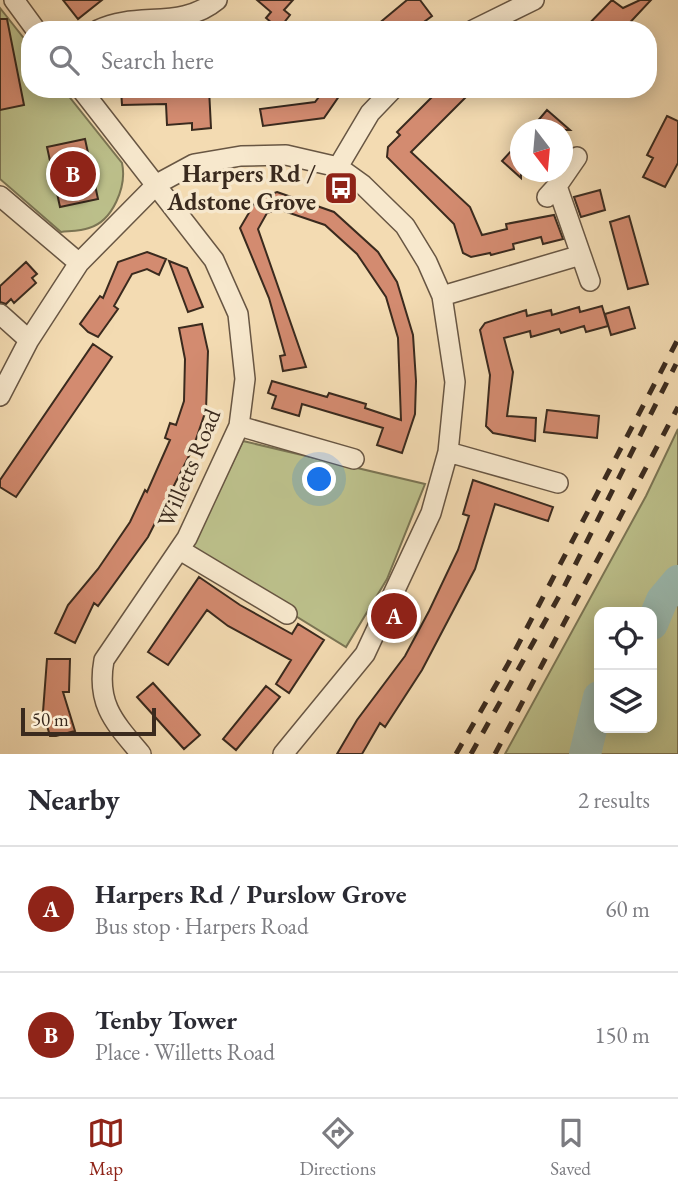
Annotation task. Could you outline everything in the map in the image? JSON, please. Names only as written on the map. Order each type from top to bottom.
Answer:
[{"type":"street","points":[[14,0],[29,21]]},
{"type":"street","points":[[144,21],[176,19],[196,14],[217,0]]},
{"type":"street","points":[[491,21],[534,0]]},
{"type":"street","name":"Willetts Road","points":[[88,98],[214,260],[238,314],[245,379],[239,426],[180,550],[104,660],[100,682],[106,707],[141,754]]},
{"type":"street","points":[[338,167],[370,113],[384,98]]},
{"type":"street","points":[[0,397],[29,340],[79,263],[157,184],[194,164],[241,156],[286,155],[338,167],[363,185],[405,226],[427,262],[442,296],[455,382],[448,452],[431,513],[365,654],[283,754]]},
{"type":"street","points":[[577,158],[552,191],[581,254],[590,281]]},
{"type":"street","points":[[0,196],[79,263]]},
{"type":"street","points":[[442,296],[581,254]]},
{"type":"street","points":[[0,314],[29,340]]},
{"type":"street","points":[[239,426],[354,459]]},
{"type":"street","points":[[448,452],[558,483]]},
{"type":"street","points":[[180,550],[287,614]]},
{"type":"green space","points":[[0,8],[21,35],[21,98],[70,98],[122,163],[123,172],[120,192],[105,218],[89,228],[61,232],[0,179]]},
{"type":"green space","points":[[678,429],[678,754],[505,754],[646,496]]},
{"type":"green space","points":[[243,441],[425,484],[387,579],[346,647],[190,551]]},
{"type":"building","points":[[63,0],[102,0],[78,19]]},
{"type":"building","points":[[257,0],[293,0],[284,10],[290,15],[285,21],[270,21],[266,18],[271,12]]},
{"type":"building","points":[[407,0],[420,0],[432,16],[425,21],[382,21]]},
{"type":"building","points":[[612,0],[623,8],[640,0],[651,0],[631,21],[592,21]]},
{"type":"building","points":[[0,19],[7,19],[24,105],[0,110]]},
{"type":"building","points":[[122,98],[209,98],[211,128],[192,130],[192,123],[167,125],[166,104],[122,105]]},
{"type":"building","points":[[318,98],[338,98],[324,118],[263,126],[260,109],[315,102]]},
{"type":"building","points":[[431,98],[465,98],[411,152],[470,207],[482,235],[507,229],[506,224],[554,215],[563,239],[543,244],[541,237],[513,244],[514,249],[491,255],[471,257],[463,253],[454,224],[387,157],[388,147],[400,135],[397,132]]},
{"type":"building","points":[[547,110],[557,119],[539,119]]},
{"type":"building","points":[[667,116],[678,121],[678,163],[665,187],[643,177],[653,158],[647,155]]},
{"type":"building","points":[[85,139],[98,199],[60,207],[47,147]]},
{"type":"building","points":[[510,152],[510,168],[502,161]]},
{"type":"building","points":[[600,190],[605,210],[581,217],[574,197]]},
{"type":"building","points":[[277,192],[334,212],[378,252],[397,282],[413,335],[416,381],[415,414],[402,453],[377,445],[383,428],[302,404],[299,416],[272,408],[276,396],[268,393],[272,381],[327,397],[329,393],[366,404],[365,408],[401,420],[398,338],[386,297],[357,254],[325,225],[278,209],[267,213],[258,229],[306,367],[283,371],[280,356],[285,355],[269,298],[240,228],[257,199]]},
{"type":"building","points":[[629,216],[648,284],[628,289],[610,222]]},
{"type":"building","points":[[147,252],[166,259],[159,275],[147,269],[132,274],[114,306],[118,309],[98,337],[88,332],[80,324],[100,296],[103,298],[118,262]]},
{"type":"building","points":[[169,261],[187,268],[203,307],[188,312]]},
{"type":"building","points":[[26,262],[37,274],[32,278],[36,283],[14,303],[11,299],[6,304],[0,302],[0,286]]},
{"type":"building","points":[[602,306],[608,326],[586,332],[584,326],[561,333],[559,329],[531,337],[530,331],[504,338],[513,372],[507,416],[536,418],[535,441],[493,433],[486,426],[490,375],[480,330],[485,323],[526,310],[527,316],[551,310],[552,315],[579,307],[580,312]]},
{"type":"building","points":[[629,307],[635,328],[611,335],[605,314]]},
{"type":"building","points":[[202,324],[208,351],[206,410],[193,448],[148,537],[98,606],[94,603],[75,643],[55,633],[68,605],[98,569],[130,522],[145,490],[147,492],[170,440],[165,438],[170,423],[176,425],[184,401],[185,359],[179,328]]},
{"type":"building","points":[[93,344],[112,357],[16,497],[0,487],[0,480]]},
{"type":"building","points":[[547,410],[599,416],[597,438],[544,432]]},
{"type":"building","points":[[473,480],[553,507],[548,521],[495,504],[475,569],[422,670],[385,727],[380,723],[362,754],[337,754],[357,720],[405,656],[429,611],[458,550],[469,516],[463,514]]},
{"type":"building","points":[[199,577],[240,605],[292,634],[298,624],[324,640],[289,693],[276,684],[291,660],[228,626],[207,610],[168,665],[148,652]]},
{"type":"building","points":[[47,659],[70,659],[69,692],[63,692],[75,731],[56,736],[50,736],[43,712]]},
{"type":"building","points":[[153,683],[200,735],[184,749],[137,697]]},
{"type":"building","points":[[266,686],[280,697],[236,750],[223,739]]},
{"type":"waterway","points":[[657,612],[662,600],[678,581]]},
{"type":"waterway","points":[[585,754],[594,717]]},
{"type":"railway","points":[[456,754],[508,664],[678,339]]},
{"type":"railway","points":[[471,754],[562,591],[676,364]]},
{"type":"railway","points":[[495,754],[678,407]]},
{"type":"place","name":"Tenby Tower","points":[[73,174]]},
{"type":"place","name":"Harpers Rd / Adstone Grove","points":[[341,188]]},
{"type":"place","name":"Harpers Rd / Purslow Grove","points":[[394,616]]}]
